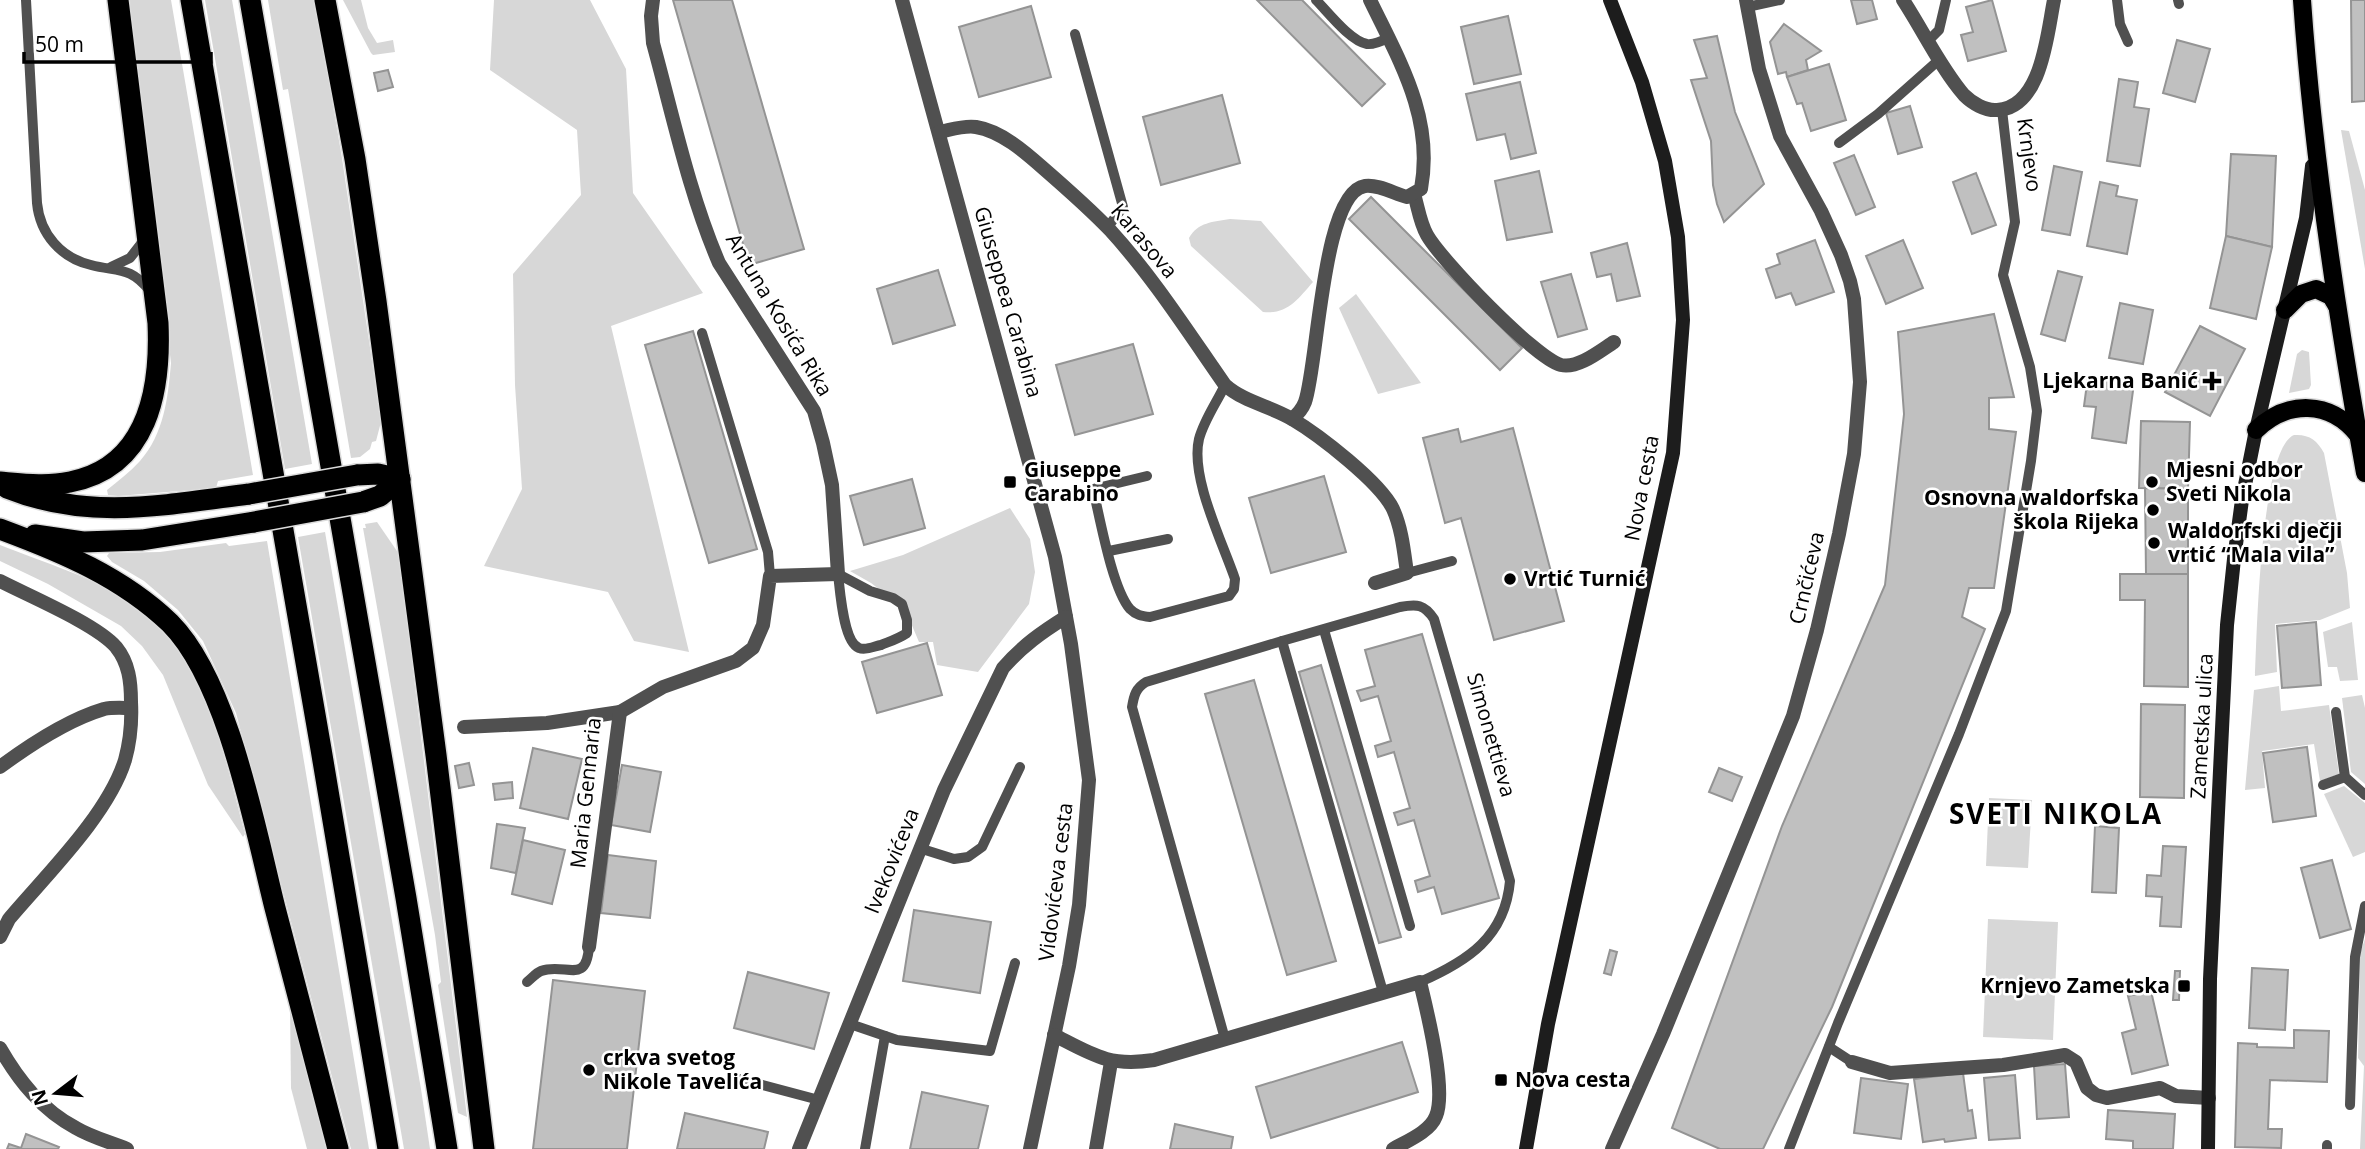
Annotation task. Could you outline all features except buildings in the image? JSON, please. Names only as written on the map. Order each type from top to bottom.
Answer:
[{"type":"highway","points":[[0,484],[43,485],[71,482],[104,471],[135,443],[150,408],[155,388],[159,343],[155,297],[118,0]]},
{"type":"highway","points":[[191,0],[388,1149]]},
{"type":"highway","points":[[250,0],[447,1149]]},
{"type":"highway","points":[[325,0],[355,159],[400,479],[484,1149]]},
{"type":"highway","points":[[0,484],[36,500],[84,507],[159,506],[357,475],[378,474],[400,479]]},
{"type":"highway","points":[[3,530],[83,541],[142,540],[363,502],[380,496],[400,479]]},
{"type":"highway","points":[[3,530],[96,568],[135,594],[171,624],[202,666],[243,779],[338,1149]]},
{"type":"main road","points":[[2302,0],[2308,80],[2337,306],[2365,472]]},
{"type":"main road","points":[[2285,310],[2294,299],[2308,290],[2316,289],[2331,296],[2337,306]]},
{"type":"main road","points":[[2256,430],[2280,412],[2311,408],[2323,410],[2339,418],[2358,435]]},
{"type":"street","name":"Antuna Kosića Rika","points":[[653,0],[653,43],[709,239],[719,263],[814,411],[832,485],[838,574],[770,576]]},
{"type":"street","name":"Giuseppea Carabina","points":[[902,0],[1055,557],[1066,617]]},
{"type":"street","points":[[1292,419],[1299,413],[1306,398],[1321,301],[1339,214],[1356,190],[1365,186],[1407,197],[1421,189],[1425,150],[1421,117],[1413,90],[1370,0]]},
{"type":"street","name":"Nova cesta","points":[[1527,1149],[1548,1024],[1673,453],[1684,320],[1678,237],[1665,161],[1642,82],[1610,0]]},
{"type":"street","name":"Krnjevo","points":[[1903,0],[1966,96],[1990,111],[2002,110]]},
{"type":"street","points":[[2002,110],[2027,94],[2038,73],[2054,0]]},
{"type":"street","name":"Crnčićeva","points":[[1612,1149],[1663,1034],[1793,716],[1820,618],[1854,454],[1860,382],[1854,299],[1841,255],[1821,211],[1780,136],[1759,69],[1747,4]]},
{"type":"street","name":"Karasova","points":[[939,132],[972,126],[1000,137],[1034,160],[1072,193],[1107,228],[1176,313],[1225,385],[1234,393],[1292,419],[1376,485],[1392,508],[1401,535],[1407,573]]},
{"type":"street","name":"Zametska ulica","points":[[2208,1149],[2210,979],[2227,625],[2242,500],[2306,218],[2315,136]]},
{"type":"street","points":[[1415,194],[1426,234],[1470,286],[1522,340],[1559,365],[1575,363],[1614,342]]},
{"type":"street","points":[[1375,583],[1407,573]]},
{"type":"street","points":[[620,712],[663,687],[736,662],[753,648],[763,625],[770,576]]},
{"type":"street","points":[[0,581],[87,626],[114,645],[131,678],[130,738],[124,762],[101,810],[9,919],[0,937]]},
{"type":"street","name":"Ivekovićeva","points":[[799,1149],[919,848],[1003,668],[1017,651],[1037,634],[1066,617]]},
{"type":"street","name":"Vidovićeva cesta","points":[[1030,1149],[1079,905],[1089,780],[1066,617]]},
{"type":"street","points":[[0,767],[71,723],[107,708],[131,708]]},
{"type":"street","name":"Maria Gennaria","points":[[464,727],[547,723],[620,712],[589,947]]},
{"type":"street","points":[[1393,1149],[1422,1132],[1436,1117],[1438,1078],[1420,982]]},
{"type":"street","name":"Simonettieva","points":[[1054,1035],[1111,1062],[1154,1060],[1420,982]]},
{"type":"street","points":[[0,1048],[17,1078],[41,1103],[76,1128],[127,1149]]},
{"type":"street","points":[[1852,1062],[1889,1073],[2003,1065],[2065,1055],[2076,1062],[2087,1088],[2096,1095],[2107,1098],[2160,1088],[2176,1096],[2208,1098]]},
{"type":"street","points":[[1096,1149],[1111,1062]]},
{"type":"lane","points":[[26,0],[40,222],[52,242],[70,257],[89,265],[132,275],[155,297]]},
{"type":"lane","points":[[1316,0],[1350,35],[1361,42],[1374,44],[1388,38]]},
{"type":"lane","points":[[1747,4],[1780,0]]},
{"type":"lane","points":[[1929,40],[1939,30],[1946,0]]},
{"type":"lane","points":[[2117,0],[2120,24],[2128,42]]},
{"type":"lane","points":[[1075,34],[1123,207],[1107,228]]},
{"type":"lane","points":[[1839,143],[1878,114],[1940,59]]},
{"type":"lane","name":"Krnjevo","points":[[1789,1149],[1959,734],[2006,611],[2037,411],[2030,368],[2003,275],[2015,222],[2002,110]]},
{"type":"lane","points":[[110,268],[130,258],[147,234]]},
{"type":"lane","points":[[702,334],[768,552],[770,576]]},
{"type":"lane","points":[[1147,476],[1093,489],[1117,581],[1126,603],[1140,616],[1150,617],[1229,596],[1234,589],[1235,579],[1198,474],[1196,456],[1200,436],[1225,385]]},
{"type":"lane","points":[[1109,551],[1168,539]]},
{"type":"lane","points":[[1407,573],[1452,561]]},
{"type":"lane","name":"Antuna Kosića Rika","points":[[838,574],[902,604],[907,620],[907,633],[897,640],[869,648],[860,649],[855,645],[849,635],[842,609],[838,574]]},
{"type":"lane","name":"Simonettieva","points":[[1225,1039],[1132,707],[1139,686],[1282,641],[1417,604],[1426,607],[1434,619],[1510,881],[1508,902],[1501,919],[1483,945],[1449,969],[1420,982]]},
{"type":"lane","points":[[1324,630],[1410,926]]},
{"type":"lane","points":[[1282,641],[1382,992]]},
{"type":"lane","points":[[2336,712],[2345,777],[2365,794]]},
{"type":"lane","points":[[919,848],[954,859],[968,857],[982,847],[1020,767]]},
{"type":"lane","points":[[2323,785],[2345,777]]},
{"type":"lane","points":[[2350,1105],[2355,957],[2365,906]]},
{"type":"lane","points":[[527,982],[540,972],[577,970],[584,967],[588,961],[589,947]]},
{"type":"lane","points":[[850,1024],[897,1040],[990,1051],[1015,963]]},
{"type":"lane","points":[[865,1149],[885,1036]]},
{"type":"lane","points":[[1829,1046],[1852,1062]]},
{"type":"lane","points":[[740,1079],[819,1100]]},
{"type":"shaded area","points":[[127,0],[171,0],[253,475],[218,481],[216,488],[118,496],[108,495],[107,490],[140,461],[160,427],[171,363]]},
{"type":"shaded area","points":[[205,0],[232,0],[312,464],[285,469]]},
{"type":"shaded area","points":[[268,0],[315,0],[342,158],[381,422],[376,441],[372,442],[370,449],[360,457],[351,458],[288,89],[283,90]]},
{"type":"shaded area","points":[[343,0],[361,0],[368,28],[377,43],[393,40],[395,52],[371,53]]},
{"type":"shaded area","points":[[494,0],[590,0],[626,69],[633,193],[703,293],[611,326],[689,652],[634,641],[608,592],[484,566],[522,489],[515,385],[513,274],[581,195],[577,130],[490,70]]},
{"type":"shaded area","points":[[2341,130],[2349,131],[2365,190],[2365,269]]},
{"type":"shaded area","points":[[1230,219],[1261,221],[1313,282],[1285,308],[1263,312],[1191,246],[1189,238],[1197,229]]},
{"type":"shaded area","points":[[1356,294],[1421,383],[1378,394],[1339,308]]},
{"type":"shaded area","points":[[2302,350],[2309,352],[2311,385],[2309,389],[2289,393],[2297,354]]},
{"type":"shaded area","points":[[2294,435],[2312,439],[2324,453],[2347,573],[2350,608],[2320,620],[2275,624],[2277,672],[2255,676],[2259,586],[2267,507],[2274,473],[2283,448]]},
{"type":"shaded area","points":[[1010,508],[1030,539],[1035,572],[1029,604],[978,672],[937,665],[933,642],[919,642],[905,609],[850,571],[903,555]]},
{"type":"shaded area","points":[[377,522],[399,554],[467,1117],[458,1113],[438,985],[441,982],[435,935],[363,528],[366,528],[365,524]]},
{"type":"shaded area","points":[[325,532],[430,1149],[404,1149],[298,537]]},
{"type":"shaded area","points":[[267,541],[369,1149],[351,1149],[236,713],[203,641],[178,610],[144,581],[112,562],[107,556],[109,553],[160,552],[226,543],[229,546]]},
{"type":"shaded area","points":[[0,545],[118,594],[157,625],[178,650],[208,708],[219,739],[245,834],[243,837],[208,785],[163,675],[142,646],[121,626],[48,584],[0,561]]},
{"type":"shaded area","points":[[2352,622],[2358,680],[2340,681],[2337,667],[2328,667],[2323,632]]},
{"type":"shaded area","points":[[2279,686],[2281,711],[2329,705],[2339,774],[2320,781],[2314,744],[2262,751],[2265,788],[2245,790],[2254,690]]},
{"type":"shaded area","points":[[2362,695],[2365,708],[2365,784],[2351,772],[2342,698]]},
{"type":"shaded area","points":[[2344,786],[2365,803],[2365,852],[2353,857],[2324,794]]},
{"type":"shaded area","points":[[1989,798],[2032,800],[2028,868],[1986,866]]},
{"type":"shaded area","points":[[1988,919],[2058,922],[2053,1040],[1983,1037]]},
{"type":"shaded area","points":[[2365,939],[2365,1149],[2360,1149],[2364,1066],[2358,1058],[2360,953]]},
{"type":"shaded area","points":[[290,1006],[327,1149],[307,1149],[291,1088]]},
{"type":"place","name":"Ljekarna Banić","points":[[2212,381]]},
{"type":"place","name":"Giuseppe Carabino","points":[[1010,482]]},
{"type":"place","name":"Mjesni odbor Sveti Nikola","points":[[2152,482]]},
{"type":"place","name":"Osnovna waldorfska škola Rijeka","points":[[2153,510]]},
{"type":"place","name":"Waldorfski dječji vrtić “Mala vila”","points":[[2154,543]]},
{"type":"place","name":"Vrtić Turnić","points":[[1510,579]]},
{"type":"place","name":"Krnjevo Zametska","points":[[2184,986]]},
{"type":"place","name":"crkva svetog Nikole Tavelića","points":[[589,1070]]},
{"type":"place","name":"Nova cesta","points":[[1501,1080]]},
{"type":"district","name":"SVETI NIKOLA","points":[[2056,814]]}]
